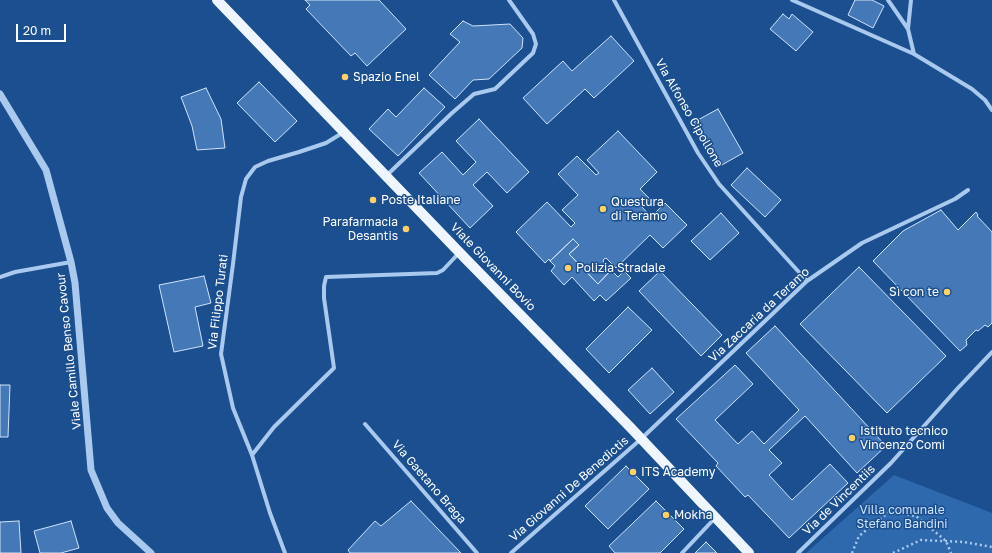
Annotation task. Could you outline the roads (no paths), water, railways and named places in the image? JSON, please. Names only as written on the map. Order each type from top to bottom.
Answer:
[{"type":"main road","name":"Viale Giovanni Bovio","points":[[217,0],[641,439],[749,553]]},
{"type":"street","points":[[386,176],[474,94],[495,89],[533,53],[536,44],[533,34],[510,0]]},
{"type":"street","name":"Via Alfonso Cipollone","points":[[614,0],[698,152],[719,184],[807,281]]},
{"type":"street","points":[[792,0],[914,54],[972,89],[985,100],[992,110]]},
{"type":"street","points":[[888,0],[908,30],[914,54]]},
{"type":"street","points":[[908,30],[911,0]]},
{"type":"street","name":"Viale Camillo Benso Cavour","points":[[0,94],[46,170],[71,262],[75,283],[91,470],[107,508],[118,523],[151,553]]},
{"type":"street","name":"Via Filippo Turati","points":[[285,553],[270,513],[252,455],[233,408],[221,354],[241,197],[246,179],[255,167],[268,161],[326,143],[344,132]]},
{"type":"street","name":"Via Zaccaria da Teramo","points":[[641,439],[807,281],[862,243],[955,199],[968,190]]},
{"type":"street","points":[[252,455],[274,427],[334,368],[324,298],[326,277],[436,273],[444,270],[460,253]]},
{"type":"street","points":[[0,277],[15,272],[71,262]]},
{"type":"street","name":"Via de Vincentiis","points":[[798,553],[891,463],[992,352]]},
{"type":"street","name":"Via Gaetano Braga","points":[[365,424],[477,553]]},
{"type":"street","name":"Via Giovanni De Benedictis","points":[[511,553],[641,439]]},
{"type":"street","points":[[682,553],[715,518]]},
{"type":"place","name":"Spazio Enel","points":[[345,77]]},
{"type":"place","name":"Poste Italiane","points":[[373,200]]},
{"type":"place","name":"Questura di Teramo","points":[[603,209]]},
{"type":"place","name":"Parafarmacia Desantis","points":[[406,229]]},
{"type":"place","name":"Polizia Stradale","points":[[568,268]]},
{"type":"place","name":"Sì con te","points":[[947,292]]},
{"type":"place","name":"Istituto tecnico Vincenzo Comi","points":[[852,438]]},
{"type":"place","name":"ITS Academy","points":[[633,472]]},
{"type":"place","name":"Mokha","points":[[666,515]]},
{"type":"park label","name":"Villa comunale Stefano Bandini","points":[[902,517]]}]
